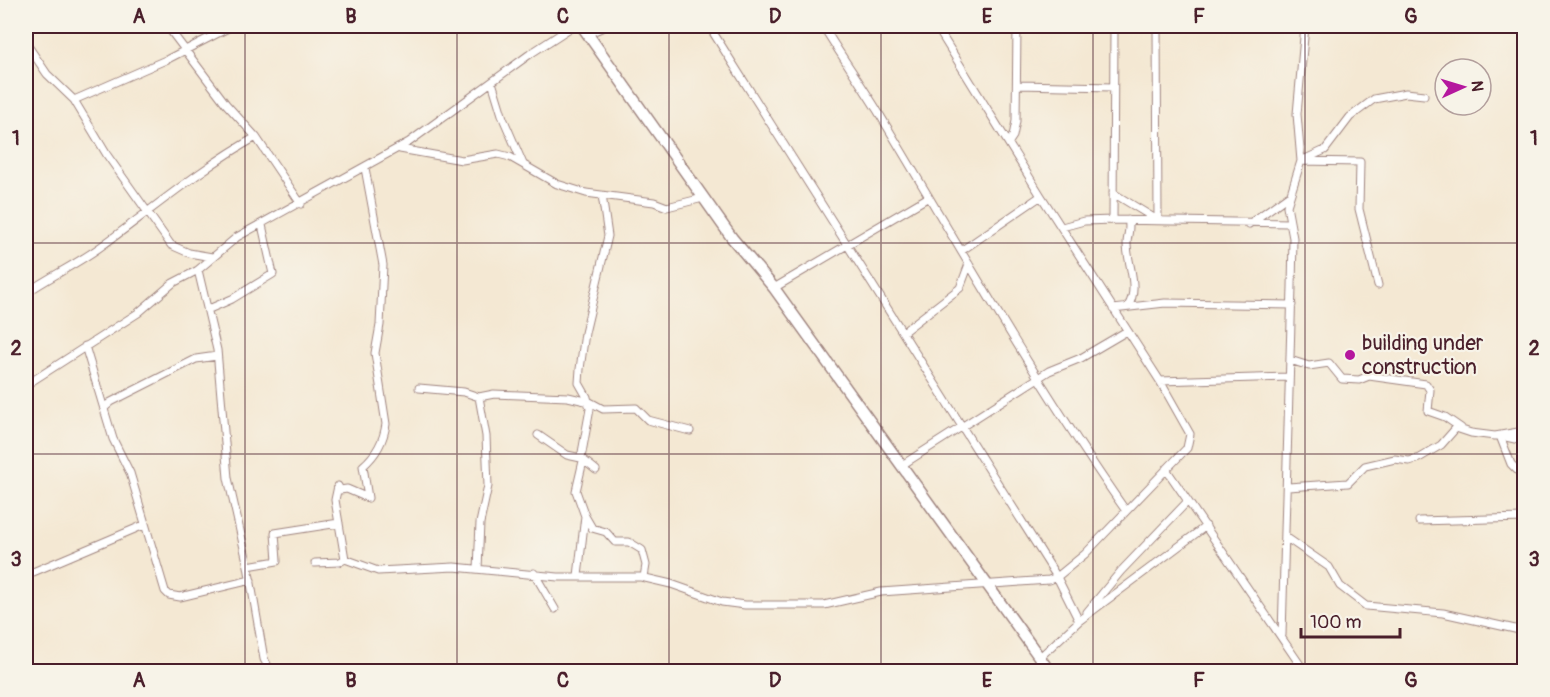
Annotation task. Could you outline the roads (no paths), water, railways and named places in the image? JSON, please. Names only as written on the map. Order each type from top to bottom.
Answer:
[{"type":"main road","points":[[584,30],[703,198],[774,288],[1050,672]]},
{"type":"street","points":[[167,26],[226,104],[256,137],[301,204]]},
{"type":"street","points":[[74,100],[186,50],[232,26]]},
{"type":"street","points":[[26,385],[138,313],[172,283],[198,270],[237,237],[400,148],[573,26]]},
{"type":"street","points":[[584,30],[606,26]]},
{"type":"street","points":[[709,26],[1057,577],[1079,621]]},
{"type":"street","points":[[823,26],[875,107],[927,198],[1040,379],[1126,510]]},
{"type":"street","points":[[345,559],[378,571],[443,567],[534,573],[558,577],[644,577],[737,605],[824,605],[881,592],[956,585],[988,585],[1057,577],[1085,554],[1187,448],[1191,439],[1187,425],[1160,381],[1041,196],[936,26]]},
{"type":"street","points":[[1009,142],[1013,136],[1016,121],[1017,26]]},
{"type":"street","points":[[1113,220],[1114,26]]},
{"type":"street","points":[[1157,26],[1157,219]]},
{"type":"street","points":[[1249,224],[1288,196],[1296,182],[1301,161],[1297,114],[1305,26]]},
{"type":"street","points":[[26,43],[36,61],[74,100],[107,155],[147,212],[163,230],[171,245],[189,253],[212,257]]},
{"type":"street","points":[[492,82],[503,118],[524,167]]},
{"type":"street","points":[[1018,85],[1113,87]]},
{"type":"street","points":[[1301,161],[1325,150],[1350,117],[1374,99],[1406,93],[1424,95]]},
{"type":"street","points":[[26,293],[103,245],[173,195],[215,160],[256,137]]},
{"type":"street","points":[[400,148],[462,160],[498,154],[510,157],[557,184],[602,195],[654,202],[667,207],[703,198]]},
{"type":"street","points":[[1301,161],[1360,162],[1359,209],[1378,285]]},
{"type":"street","points":[[345,559],[335,498],[338,486],[340,490],[347,489],[368,498],[363,466],[370,460],[385,434],[375,353],[380,325],[383,266],[365,168]]},
{"type":"street","points":[[1113,193],[1157,219]]},
{"type":"street","points":[[602,195],[608,228],[607,246],[585,333],[578,380],[590,402],[576,491],[592,528],[606,532],[615,542],[629,542],[642,550],[646,565],[644,577]]},
{"type":"street","points":[[961,251],[1041,196]]},
{"type":"street","points":[[1282,635],[1287,538],[1288,377],[1293,238],[1288,223],[1288,196]]},
{"type":"street","points":[[774,288],[927,198]]},
{"type":"street","points":[[1062,227],[1084,221],[1157,219],[1249,224],[1288,223]]},
{"type":"street","points":[[1128,220],[1127,243],[1132,275],[1132,297],[1128,306]]},
{"type":"street","points":[[209,309],[232,299],[273,274],[262,225]]},
{"type":"street","points":[[903,332],[960,288],[969,264]]},
{"type":"street","points":[[198,270],[202,297],[209,309],[218,356],[219,404],[228,478],[248,566],[264,659],[271,672]]},
{"type":"street","points":[[1113,309],[1165,303],[1292,305]]},
{"type":"street","points":[[902,465],[960,426],[1040,379],[1049,371],[1081,358],[1127,331]]},
{"type":"street","points":[[86,346],[113,439],[130,473],[165,591],[169,595],[180,597],[250,580]]},
{"type":"street","points":[[104,408],[111,402],[171,374],[190,362],[218,356]]},
{"type":"street","points":[[1290,360],[1309,366],[1329,363],[1342,379],[1359,380],[1369,376],[1426,384],[1430,390],[1428,411],[1445,417],[1471,434],[1500,436],[1524,441]]},
{"type":"street","points":[[1160,381],[1288,377]]},
{"type":"street","points":[[419,388],[464,392],[479,397],[494,394],[568,397],[590,402],[603,409],[636,408],[648,420],[690,431]]},
{"type":"street","points":[[478,569],[480,523],[488,486],[486,436],[479,397]]},
{"type":"street","points":[[1287,487],[1348,483],[1365,466],[1395,459],[1409,461],[1419,458],[1440,445],[1454,428],[1461,428]]},
{"type":"street","points":[[1500,436],[1524,431]]},
{"type":"street","points":[[538,435],[567,455],[582,460],[596,470]]},
{"type":"street","points":[[1500,436],[1511,464],[1524,477]]},
{"type":"street","points":[[1166,469],[1282,635],[1305,672]]},
{"type":"street","points":[[1040,657],[1079,621],[1188,501]]},
{"type":"street","points":[[578,576],[585,516]]},
{"type":"street","points":[[1419,521],[1524,518]]},
{"type":"street","points":[[248,566],[277,561],[275,532],[339,523]]},
{"type":"street","points":[[26,575],[144,525]]},
{"type":"street","points":[[1079,621],[1206,526]]},
{"type":"street","points":[[1287,538],[1329,567],[1340,586],[1366,606],[1443,613],[1524,631]]},
{"type":"street","points":[[315,563],[340,562],[345,559]]},
{"type":"street","points":[[534,573],[555,609]]},
{"type":"place","name":"building under construction","points":[[1350,355]]}]
